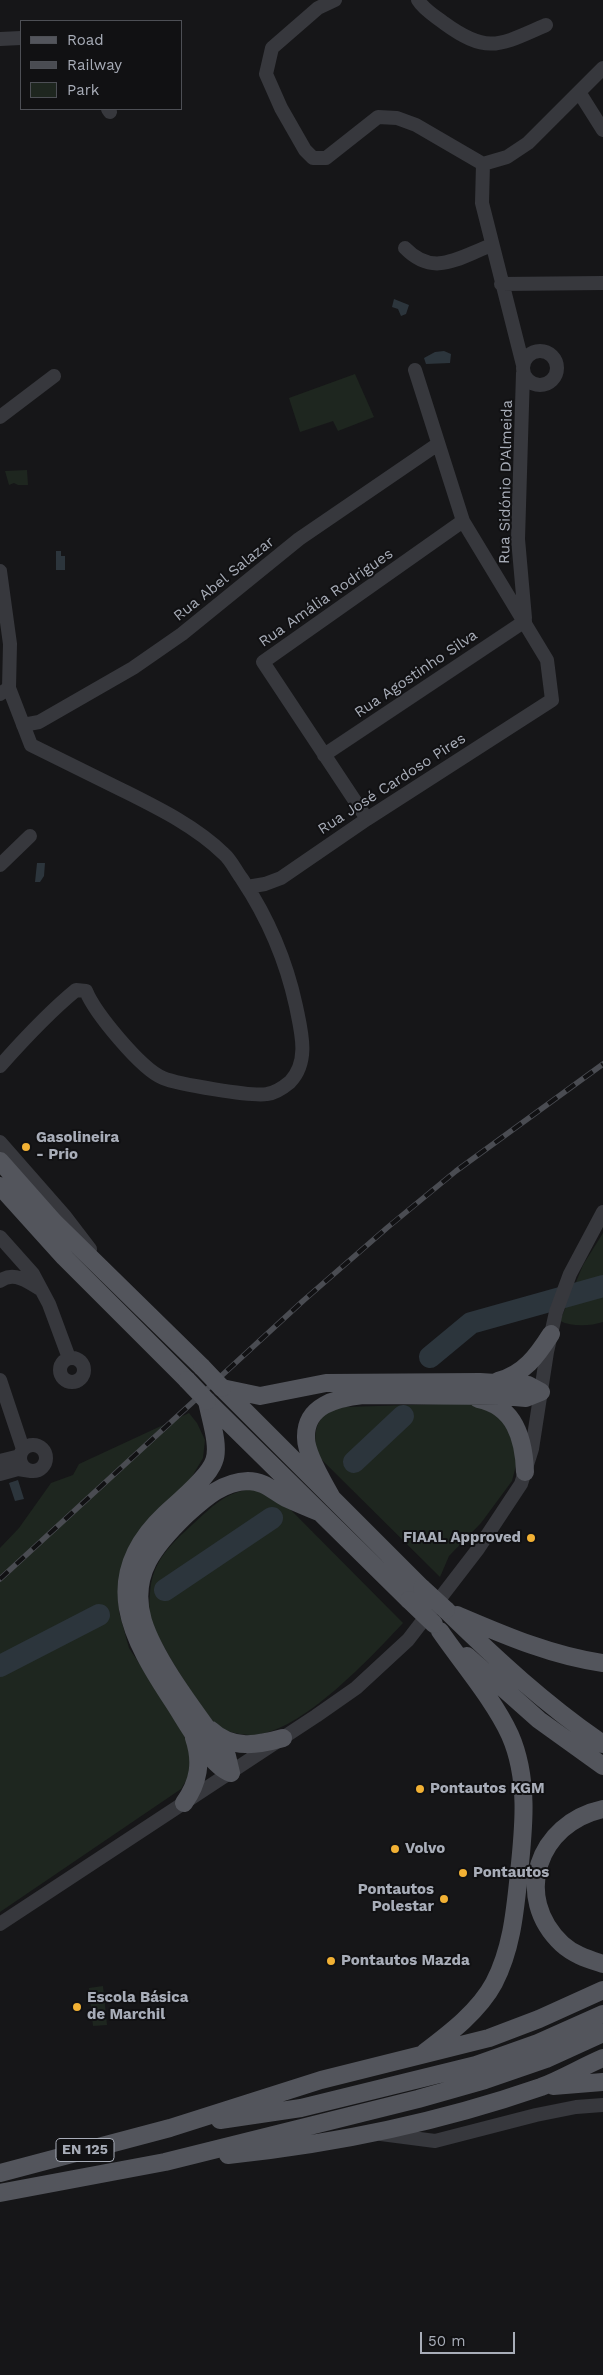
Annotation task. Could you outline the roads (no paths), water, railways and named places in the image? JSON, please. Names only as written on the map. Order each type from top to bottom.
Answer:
[{"type":"main road","points":[[0,1161],[54,1222],[202,1367],[422,1588],[528,1687],[571,1722],[603,1744]]},
{"type":"main road","points":[[0,1186],[64,1257],[207,1402],[491,1680],[539,1720],[603,1766]]},
{"type":"main road","points":[[222,1388],[260,1396],[326,1383],[475,1390],[512,1376],[526,1367],[538,1354],[551,1334]]},
{"type":"main road","points":[[332,1498],[305,1439],[308,1424],[314,1412],[325,1404],[344,1397],[363,1395],[475,1390],[528,1385],[541,1392]]},
{"type":"main road","points":[[475,1390],[505,1413],[517,1428],[524,1447],[525,1472]]},
{"type":"main road","points":[[207,1402],[216,1447],[214,1462],[197,1485],[145,1535],[132,1564],[126,1598],[133,1632],[141,1649],[198,1727],[245,1746],[260,1745],[283,1738]]},
{"type":"main road","points":[[230,1773],[221,1770],[156,1651],[142,1619],[141,1588],[148,1559],[162,1538],[200,1502],[222,1487],[248,1481],[260,1482],[284,1497],[321,1513]]},
{"type":"main road","points":[[446,1610],[564,1656],[603,1663]]},
{"type":"main road","points":[[422,2054],[450,2032],[473,2010],[493,1984],[505,1958],[513,1928],[524,1804],[520,1768],[510,1734],[437,1627]]},
{"type":"main road","points":[[184,1803],[194,1786],[200,1765],[198,1727]]},
{"type":"main road","points":[[603,1809],[585,1813],[565,1825],[551,1840],[541,1859],[536,1877],[538,1902],[548,1928],[563,1945],[583,1958],[603,1964]]},
{"type":"main road","points":[[170,2128],[303,2086],[489,2038],[539,2019],[603,1990]]},
{"type":"main road","points":[[170,2128],[301,2108],[476,2065],[538,2044],[603,2014]]},
{"type":"main road","points":[[0,2193],[165,2162],[418,2099],[485,2080],[546,2058],[603,2033]]},
{"type":"main road","points":[[165,2162],[279,2150],[425,2121],[542,2086],[603,2058]]},
{"type":"main road","points":[[542,2086],[603,2082]]},
{"type":"main road","name":"EN 125","points":[[0,2173],[170,2128]]},
{"type":"street","points":[[335,0],[318,8],[272,48],[266,74],[281,108],[305,150],[313,158],[326,158],[378,117],[397,118],[416,125],[482,164],[507,157],[528,144],[603,68]]},
{"type":"street","points":[[418,0],[422,6],[454,30],[474,42],[501,44],[546,25]]},
{"type":"street","points":[[0,39],[20,38]]},
{"type":"street","points":[[580,92],[603,130]]},
{"type":"street","name":"Rua Sidónio D'Almeida","points":[[482,164],[482,203],[523,369],[518,539],[526,621]]},
{"type":"street","points":[[405,248],[421,261],[438,265],[492,245]]},
{"type":"street","points":[[502,284],[603,283]]},
{"type":"street","points":[[416,370],[463,521],[526,621]]},
{"type":"street","points":[[0,417],[54,376]]},
{"type":"street","name":"Rua Abel Salazar","points":[[23,725],[39,722],[133,668],[182,634],[300,539],[438,444]]},
{"type":"street","name":"Rua Amália Rodrigues","points":[[367,819],[263,662],[463,521]]},
{"type":"street","points":[[0,570],[10,644],[4,691],[23,725],[31,745],[158,808],[201,834],[226,855],[247,888],[281,952],[300,1025],[303,1052],[299,1068],[290,1082],[266,1095],[214,1089],[162,1078],[145,1064],[104,1022],[91,1004],[86,991],[76,990],[24,1038],[0,1066]]},
{"type":"street","name":"Rua José Cardoso Pires","points":[[247,888],[281,878],[367,819],[552,700],[547,660],[526,621]]},
{"type":"street","name":"Rua Agostinho Silva","points":[[324,755],[526,621]]},
{"type":"street","points":[[0,865],[30,836]]},
{"type":"street","points":[[0,1142],[64,1214],[118,1286]]},
{"type":"street","points":[[0,1924],[356,1688],[408,1640],[484,1540],[521,1484],[532,1449],[556,1312],[570,1274],[603,1212]]},
{"type":"street","points":[[2,1280],[10,1262],[4,1242]]},
{"type":"street","points":[[4,1242],[34,1274],[49,1304],[69,1358]]},
{"type":"street","points":[[2,1280],[17,1277],[40,1288]]},
{"type":"street","points":[[0,1380],[17,1430],[24,1468],[31,1471]]},
{"type":"street","points":[[0,1474],[18,1469],[39,1470],[46,1461],[46,1453],[37,1445],[26,1441],[17,1430]]},
{"type":"street","points":[[0,1462],[22,1453],[30,1445],[37,1445]]},
{"type":"street","points":[[372,2133],[423,2141],[435,2141],[576,2107],[603,2105]]},
{"type":"street","points":[[423,2141],[415,2135],[418,2128],[425,2121]]},
{"type":"waterway","points":[[430,1357],[471,1323],[603,1286]]},
{"type":"waterway","points":[[354,1462],[403,1416]]},
{"type":"waterway","points":[[165,1590],[272,1518]]},
{"type":"waterway","points":[[0,1666],[99,1615]]},
{"type":"railway","points":[[0,1579],[304,1300],[388,1227],[456,1171],[603,1064]]},
{"type":"place","name":"Gasolineira - Prio","points":[[26,1147]]},
{"type":"place","name":"FIAAL Approved","points":[[531,1538]]},
{"type":"place","name":"Pontautos KGM","points":[[420,1789]]},
{"type":"place","name":"Volvo","points":[[395,1849]]},
{"type":"place","name":"Pontautos","points":[[463,1873]]},
{"type":"place","name":"Pontautos Polestar","points":[[444,1899]]},
{"type":"place","name":"Pontautos Mazda","points":[[331,1961]]},
{"type":"place","name":"Escola Básica de Marchil","points":[[77,2007]]}]
